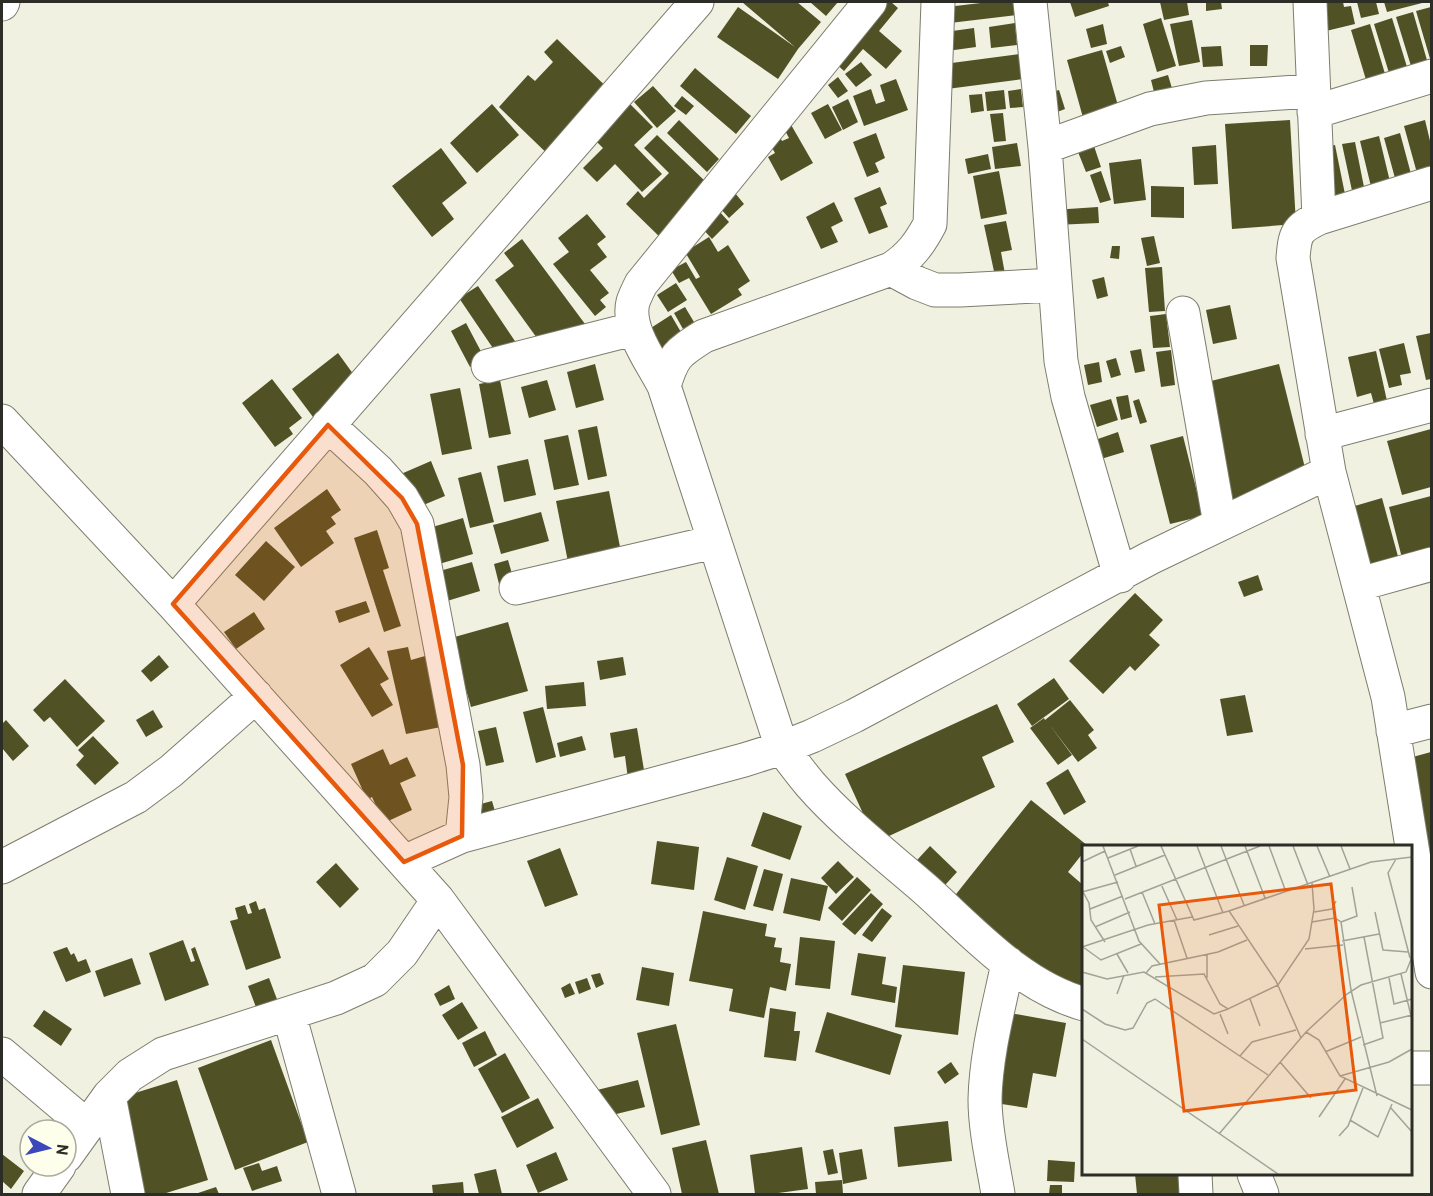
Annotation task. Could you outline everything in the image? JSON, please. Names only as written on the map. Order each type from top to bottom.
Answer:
[{"type":"street","points":[[173,604],[697,2]]},
{"type":"street","points":[[870,2],[641,284],[633,303],[633,329],[664,386],[782,748],[810,784],[842,815],[1008,963],[1028,979],[1082,1004]]},
{"type":"street","points":[[664,386],[672,362],[686,347],[704,336],[891,269],[906,260],[918,246],[930,224],[938,2]]},
{"type":"street","points":[[1030,2],[1046,147],[1061,362],[1068,398],[1120,576]]},
{"type":"street","points":[[1310,2],[1319,218]]},
{"type":"street","points":[[1046,147],[1150,109],[1206,98],[1314,101],[1431,76]]},
{"type":"street","points":[[1431,183],[1319,218],[1303,226],[1295,237],[1293,258],[1329,472],[1388,697],[1424,881],[1431,972]]},
{"type":"street","points":[[891,269],[935,290],[1055,285]]},
{"type":"street","points":[[1182,313],[1220,524]]},
{"type":"street","points":[[488,366],[633,329]]},
{"type":"street","points":[[1322,434],[1431,405]]},
{"type":"street","points":[[2,421],[173,604],[438,900],[654,1194]]},
{"type":"street","points":[[328,425],[402,498],[417,524],[463,765],[466,797],[462,836]]},
{"type":"street","points":[[404,862],[462,836],[744,760],[812,736],[1120,576],[1150,558],[1329,472]]},
{"type":"street","points":[[516,588],[714,542]]},
{"type":"street","points":[[1360,584],[1431,564]]},
{"type":"street","points":[[2,867],[136,797],[171,771],[256,696]]},
{"type":"street","points":[[1393,731],[1431,722]]},
{"type":"street","points":[[78,1139],[109,1096],[130,1075],[163,1054],[336,998],[375,980],[402,953],[438,900]]},
{"type":"street","points":[[998,1194],[985,1099],[990,1051],[1008,963]]},
{"type":"street","points":[[289,1014],[339,1194]]},
{"type":"street","points":[[2,1054],[87,1126]]},
{"type":"street","points":[[1412,1068],[1431,1068]]},
{"type":"street","points":[[109,1096],[128,1194]]},
{"type":"street","points":[[1195,1175],[1196,1194]]},
{"type":"street","points":[[1255,1175],[1262,1194]]},
{"type":"street","points":[[39,1194],[50,1178]]},
{"type":"highlighted area","points":[[328,425],[402,498],[417,524],[463,765],[462,836],[404,862],[173,604]]},
{"type":"building","points":[[742,2],[797,2],[821,22],[798,49],[778,79],[717,37],[738,7],[795,47]]},
{"type":"building","points":[[810,2],[838,2],[826,16]]},
{"type":"building","points":[[882,2],[891,2],[898,8],[879,31],[902,51],[886,69],[863,49],[844,71],[832,60]]},
{"type":"building","points":[[989,2],[1016,2],[1017,15],[950,23],[947,7]]},
{"type":"building","points":[[1070,2],[1108,2],[1109,6],[1075,17]]},
{"type":"building","points":[[1160,2],[1187,2],[1189,15],[1164,20]]},
{"type":"building","points":[[1206,2],[1221,2],[1222,9],[1206,11]]},
{"type":"building","points":[[1325,2],[1343,2],[1344,7],[1351,6],[1355,24],[1326,31]]},
{"type":"building","points":[[1357,2],[1376,2],[1379,14],[1361,18]]},
{"type":"building","points":[[1384,2],[1426,2],[1387,12]]},
{"type":"building","points":[[1431,7],[1431,62],[1416,11]]},
{"type":"building","points":[[1413,12],[1431,74],[1415,79],[1396,17]]},
{"type":"building","points":[[1161,18],[1176,66],[1157,72],[1143,24]]},
{"type":"building","points":[[1392,18],[1411,80],[1393,86],[1374,24]]},
{"type":"building","points":[[1192,20],[1200,62],[1179,66],[1170,24]]},
{"type":"building","points":[[1015,23],[1017,45],[991,48],[989,27]]},
{"type":"building","points":[[1103,24],[1107,44],[1091,48],[1086,29]]},
{"type":"building","points":[[1370,24],[1389,87],[1370,93],[1351,30]]},
{"type":"building","points":[[974,28],[976,47],[940,52],[938,33]]},
{"type":"building","points":[[557,39],[621,101],[560,166],[499,107],[528,75],[535,81],[553,62],[544,52]]},
{"type":"building","points":[[1250,45],[1268,45],[1267,66],[1250,66]]},
{"type":"building","points":[[1121,46],[1125,57],[1110,63],[1106,51]]},
{"type":"building","points":[[1221,46],[1223,66],[1203,67],[1201,47]]},
{"type":"building","points":[[1102,50],[1123,123],[1087,132],[1067,60]]},
{"type":"building","points":[[1019,54],[1023,79],[947,89],[944,64]]},
{"type":"building","points":[[861,62],[872,75],[856,87],[845,74]]},
{"type":"building","points":[[695,68],[751,116],[736,134],[680,86]]},
{"type":"building","points":[[1168,75],[1174,95],[1156,100],[1151,80]]},
{"type":"building","points":[[838,77],[848,91],[838,98],[828,85]]},
{"type":"building","points":[[896,79],[908,110],[864,126],[853,96],[871,89],[876,104],[885,101],[880,85]]},
{"type":"building","points":[[653,86],[676,111],[657,128],[634,102]]},
{"type":"building","points":[[1021,89],[1023,107],[1010,108],[1008,91]]},
{"type":"building","points":[[1004,90],[1006,109],[987,111],[985,92]]},
{"type":"building","points":[[1059,90],[1065,109],[1047,116],[1040,96]]},
{"type":"building","points":[[982,94],[984,111],[971,113],[969,95]]},
{"type":"building","points":[[682,96],[694,106],[686,115],[674,106]]},
{"type":"building","points":[[848,99],[858,122],[843,130],[832,107]]},
{"type":"building","points":[[492,104],[519,135],[477,173],[450,143]]},
{"type":"building","points":[[630,104],[653,127],[634,145],[662,174],[642,192],[615,164],[597,182],[583,168],[603,148],[594,139]]},
{"type":"building","points":[[828,104],[842,130],[825,139],[811,113]]},
{"type":"building","points":[[1003,113],[1006,141],[994,142],[990,114]]},
{"type":"building","points":[[679,120],[719,159],[707,172],[667,133]]},
{"type":"building","points":[[1290,120],[1296,224],[1232,229],[1225,124]]},
{"type":"building","points":[[1425,120],[1431,145],[1431,180],[1420,184],[1404,126]]},
{"type":"building","points":[[790,123],[813,163],[781,181],[768,157],[775,153],[767,139],[778,133],[782,141],[789,138],[783,127]]},
{"type":"building","points":[[876,133],[885,158],[875,163],[879,172],[867,177],[853,142]]},
{"type":"building","points":[[1400,133],[1414,185],[1398,189],[1384,138]]},
{"type":"building","points":[[657,135],[707,183],[667,244],[626,204],[638,191],[644,198],[669,173],[644,148]]},
{"type":"building","points":[[1379,136],[1392,190],[1373,195],[1360,141]]},
{"type":"building","points":[[1355,142],[1366,197],[1354,200],[1342,144]]},
{"type":"building","points":[[1017,143],[1021,166],[995,169],[992,147]]},
{"type":"building","points":[[1216,145],[1218,184],[1194,185],[1192,147]]},
{"type":"building","points":[[1335,145],[1347,204],[1322,209],[1310,150]]},
{"type":"building","points":[[1094,146],[1101,167],[1086,172],[1078,152]]},
{"type":"building","points":[[441,148],[467,183],[442,203],[454,219],[432,237],[392,186]]},
{"type":"building","points":[[988,154],[991,169],[968,174],[965,159]]},
{"type":"building","points":[[1141,159],[1146,200],[1114,204],[1109,163]]},
{"type":"building","points":[[999,171],[1007,214],[981,219],[973,176]]},
{"type":"building","points":[[1101,171],[1111,200],[1100,203],[1090,175]]},
{"type":"building","points":[[1151,186],[1184,187],[1184,218],[1151,217]]},
{"type":"building","points":[[880,187],[887,204],[880,207],[888,227],[869,234],[854,198]]},
{"type":"building","points":[[735,193],[744,204],[729,218],[719,207]]},
{"type":"building","points":[[834,202],[843,221],[831,227],[838,242],[821,249],[806,217]]},
{"type":"building","points":[[1098,207],[1099,223],[1055,225],[1053,210]]},
{"type":"building","points":[[718,210],[729,222],[712,239],[701,227]]},
{"type":"building","points":[[587,214],[606,237],[597,244],[607,257],[590,270],[609,293],[600,300],[606,307],[595,316],[553,264],[569,252],[558,238]]},
{"type":"building","points":[[1006,221],[1012,250],[1001,252],[1005,274],[995,276],[984,225]]},
{"type":"building","points":[[1154,236],[1160,263],[1147,266],[1141,238]]},
{"type":"building","points":[[709,237],[718,252],[728,245],[750,281],[738,289],[742,295],[711,314],[689,278],[679,283],[671,270],[686,262],[696,279],[700,277],[685,252]]},
{"type":"building","points":[[522,239],[588,328],[550,356],[495,280],[514,266],[504,253]]},
{"type":"building","points":[[1112,246],[1120,246],[1119,259],[1110,258]]},
{"type":"building","points":[[1162,267],[1165,311],[1149,312],[1145,268]]},
{"type":"building","points":[[1104,277],[1108,296],[1097,299],[1092,280]]},
{"type":"building","points":[[676,283],[687,300],[668,312],[657,295]]},
{"type":"building","points":[[478,286],[523,353],[505,366],[459,298]]},
{"type":"building","points":[[1230,305],[1237,339],[1213,344],[1206,310]]},
{"type":"building","points":[[685,307],[694,322],[683,329],[674,313]]},
{"type":"building","points":[[1166,314],[1170,347],[1153,348],[1150,316]]},
{"type":"building","points":[[671,315],[685,339],[654,358],[640,335]]},
{"type":"building","points":[[466,323],[485,359],[470,367],[451,331]]},
{"type":"building","points":[[1431,333],[1431,379],[1426,380],[1416,336]]},
{"type":"building","points":[[1404,343],[1411,373],[1400,375],[1402,385],[1389,388],[1379,349]]},
{"type":"building","points":[[1141,349],[1145,371],[1135,373],[1130,351]]},
{"type":"building","points":[[1171,350],[1175,385],[1161,387],[1156,352]]},
{"type":"building","points":[[1376,351],[1387,401],[1374,404],[1371,393],[1357,397],[1348,357]]},
{"type":"building","points":[[338,353],[359,382],[313,417],[292,389]]},
{"type":"building","points":[[1116,358],[1121,375],[1111,378],[1106,361]]},
{"type":"building","points":[[1099,362],[1102,382],[1088,385],[1084,365]]},
{"type":"building","points":[[595,364],[604,400],[576,408],[567,372]]},
{"type":"building","points":[[1279,364],[1308,480],[1225,501],[1195,385]]},
{"type":"building","points":[[272,379],[302,418],[289,428],[293,434],[275,447],[242,403]]},
{"type":"building","points":[[500,380],[511,434],[489,438],[479,384]]},
{"type":"building","points":[[547,380],[556,410],[529,418],[521,387]]},
{"type":"building","points":[[460,388],[472,449],[442,455],[430,394]]},
{"type":"building","points":[[1128,395],[1132,417],[1121,420],[1116,397]]},
{"type":"building","points":[[1111,399],[1118,420],[1097,427],[1090,405]]},
{"type":"building","points":[[1139,399],[1147,422],[1140,424],[1133,401]]},
{"type":"building","points":[[597,426],[607,476],[588,480],[578,430]]},
{"type":"building","points":[[1431,429],[1431,487],[1402,495],[1387,441]]},
{"type":"building","points":[[1118,432],[1124,452],[1101,459],[1095,440]]},
{"type":"building","points":[[568,435],[579,485],[554,490],[544,440]]},
{"type":"building","points":[[1183,436],[1203,516],[1170,524],[1150,445]]},
{"type":"building","points":[[528,459],[536,495],[504,502],[497,466]]},
{"type":"building","points":[[431,461],[445,496],[409,511],[394,477]]},
{"type":"building","points":[[481,472],[494,522],[470,528],[458,478]]},
{"type":"building","points":[[327,489],[341,510],[331,517],[336,524],[326,531],[334,543],[301,567],[274,528]]},
{"type":"building","points":[[609,491],[622,557],[569,567],[556,501]]},
{"type":"building","points":[[1431,496],[1431,550],[1402,558],[1389,507]]},
{"type":"building","points":[[1382,498],[1399,560],[1358,571],[1341,510]]},
{"type":"building","points":[[541,512],[549,541],[501,554],[493,525]]},
{"type":"building","points":[[463,518],[473,554],[439,564],[429,528]]},
{"type":"building","points":[[377,530],[389,568],[383,570],[401,626],[384,632],[354,538]]},
{"type":"building","points":[[266,541],[295,567],[264,601],[235,575]]},
{"type":"building","points":[[508,560],[515,584],[500,588],[494,564]]},
{"type":"building","points":[[472,562],[480,591],[447,601],[425,575]]},
{"type":"building","points":[[1258,575],[1263,590],[1244,597],[1238,582]]},
{"type":"building","points":[[1135,593],[1163,620],[1149,635],[1160,645],[1135,671],[1130,666],[1103,694],[1069,661]]},
{"type":"building","points":[[366,601],[370,612],[339,623],[335,611]]},
{"type":"building","points":[[254,612],[265,629],[236,649],[224,632]]},
{"type":"building","points":[[508,622],[528,691],[471,707],[451,638]]},
{"type":"building","points":[[369,647],[389,679],[380,684],[393,705],[372,717],[340,665]]},
{"type":"building","points":[[408,647],[411,660],[425,656],[441,727],[406,734],[387,651]]},
{"type":"building","points":[[159,655],[169,667],[151,682],[141,671]]},
{"type":"building","points":[[623,657],[626,675],[600,680],[597,661]]},
{"type":"building","points":[[1054,678],[1069,699],[1032,726],[1017,704]]},
{"type":"building","points":[[65,679],[105,721],[77,747],[50,717],[44,722],[33,710]]},
{"type":"building","points":[[584,682],[586,706],[547,709],[545,686]]},
{"type":"building","points":[[1245,695],[1253,732],[1227,736],[1220,699]]},
{"type":"building","points":[[1070,700],[1094,730],[1088,735],[1097,748],[1078,762],[1049,724],[1072,755],[1058,765],[1030,728],[1044,718],[1045,720]]},
{"type":"building","points":[[997,704],[1014,742],[982,757],[995,787],[876,842],[845,774]]},
{"type":"building","points":[[543,707],[556,757],[536,763],[523,712]]},
{"type":"building","points":[[153,710],[163,727],[146,737],[136,720]]},
{"type":"building","points":[[6,720],[29,746],[13,761],[2,748],[2,724]]},
{"type":"building","points":[[496,727],[504,762],[486,766],[478,731]]},
{"type":"building","points":[[637,728],[645,776],[628,779],[625,756],[614,758],[610,733]]},
{"type":"building","points":[[93,736],[119,763],[95,785],[76,765],[84,756],[78,750]]},
{"type":"building","points":[[582,736],[586,750],[560,757],[557,743]]},
{"type":"building","points":[[383,749],[390,765],[407,757],[416,776],[400,783],[412,810],[384,823],[372,797],[367,800],[351,764]]},
{"type":"building","points":[[1431,752],[1431,869],[1387,764]]},
{"type":"building","points":[[1068,769],[1086,802],[1064,815],[1046,783]]},
{"type":"building","points":[[1031,800],[1087,845],[1082,845],[1082,854],[1068,872],[1082,884],[1082,990],[1070,981],[1057,999],[945,908]]},
{"type":"building","points":[[492,801],[497,818],[482,822],[477,805]]},
{"type":"building","points":[[763,812],[802,826],[790,860],[751,846]]},
{"type":"building","points":[[657,841],[699,847],[694,890],[651,884]]},
{"type":"building","points":[[930,846],[957,872],[936,895],[908,870]]},
{"type":"building","points":[[560,848],[578,895],[545,907],[527,861]]},
{"type":"building","points":[[727,857],[758,866],[745,910],[714,900]]},
{"type":"building","points":[[838,861],[854,877],[836,894],[821,878]]},
{"type":"building","points":[[336,863],[359,889],[340,908],[316,882]]},
{"type":"building","points":[[764,869],[783,874],[773,911],[753,906]]},
{"type":"building","points":[[857,877],[871,890],[842,921],[828,908]]},
{"type":"building","points":[[791,878],[828,886],[820,921],[783,913]]},
{"type":"building","points":[[871,893],[883,904],[855,935],[842,924]]},
{"type":"building","points":[[256,901],[259,910],[265,908],[281,958],[246,970],[230,921],[238,919],[235,908],[245,905],[248,914],[252,913],[249,904]]},
{"type":"building","points":[[882,908],[892,916],[872,942],[862,935]]},
{"type":"building","points":[[703,911],[767,924],[765,936],[776,938],[774,947],[782,948],[780,962],[791,964],[786,991],[770,987],[764,1018],[729,1011],[733,989],[689,981]]},
{"type":"building","points":[[800,937],[835,941],[830,989],[795,985]]},
{"type":"building","points":[[183,940],[191,962],[195,961],[191,949],[195,947],[209,985],[165,1001],[149,953]]},
{"type":"building","points":[[67,947],[71,955],[74,953],[78,962],[86,959],[91,972],[66,982],[53,952]]},
{"type":"building","points":[[858,953],[886,957],[882,984],[897,987],[895,1003],[851,995]]},
{"type":"building","points":[[132,958],[141,984],[104,997],[95,971]]},
{"type":"building","points":[[903,965],[965,972],[958,1035],[895,1027]]},
{"type":"building","points":[[642,967],[674,973],[669,1006],[636,1000]]},
{"type":"building","points":[[600,973],[604,984],[596,988],[591,975]]},
{"type":"building","points":[[269,978],[281,1010],[260,1018],[248,986]]},
{"type":"building","points":[[587,978],[591,989],[579,994],[575,982]]},
{"type":"building","points":[[570,983],[575,994],[565,998],[561,988]]},
{"type":"building","points":[[449,985],[455,999],[440,1006],[434,994]]},
{"type":"building","points":[[462,1002],[478,1028],[458,1040],[442,1015]]},
{"type":"building","points":[[770,1008],[796,1012],[794,1031],[800,1031],[796,1061],[764,1057]]},
{"type":"building","points":[[44,1010],[72,1029],[61,1046],[33,1026]]},
{"type":"building","points":[[827,1012],[902,1035],[890,1075],[815,1052]]},
{"type":"building","points":[[1010,1013],[1066,1023],[1056,1077],[1033,1073],[1027,1108],[995,1103]]},
{"type":"building","points":[[676,1024],[700,1125],[661,1135],[637,1033]]},
{"type":"building","points":[[485,1031],[497,1055],[474,1067],[462,1043]]},
{"type":"building","points":[[271,1040],[308,1142],[235,1170],[198,1068]]},
{"type":"building","points":[[505,1053],[530,1098],[502,1113],[478,1069]]},
{"type":"building","points":[[951,1062],[959,1074],[945,1084],[937,1072]]},
{"type":"building","points":[[177,1080],[208,1180],[163,1194],[134,1194],[106,1102]]},
{"type":"building","points":[[638,1080],[645,1107],[604,1117],[597,1090]]},
{"type":"building","points":[[538,1098],[554,1128],[517,1148],[501,1117]]},
{"type":"building","points":[[948,1121],[952,1161],[898,1167],[894,1127]]},
{"type":"building","points":[[706,1140],[719,1194],[682,1194],[672,1148]]},
{"type":"building","points":[[802,1147],[808,1189],[755,1194],[750,1155]]},
{"type":"building","points":[[833,1149],[838,1173],[828,1175],[823,1151]]},
{"type":"building","points":[[862,1149],[867,1179],[843,1184],[839,1153]]},
{"type":"building","points":[[556,1152],[568,1180],[538,1193],[526,1165]]},
{"type":"building","points":[[2,1154],[18,1166],[19,1178],[11,1189],[2,1181]]},
{"type":"building","points":[[1048,1160],[1075,1162],[1074,1182],[1047,1181]]},
{"type":"building","points":[[259,1163],[262,1171],[277,1166],[282,1181],[252,1191],[243,1168]]},
{"type":"building","points":[[496,1169],[502,1194],[479,1194],[474,1174]]},
{"type":"building","points":[[1135,1175],[1179,1175],[1181,1194],[1137,1194]]},
{"type":"building","points":[[842,1180],[843,1194],[816,1194],[815,1182]]},
{"type":"building","points":[[463,1182],[464,1194],[433,1194],[432,1185]]},
{"type":"building","points":[[1050,1185],[1062,1185],[1062,1194],[1049,1194]]},
{"type":"building","points":[[216,1187],[219,1194],[195,1194]]}]
